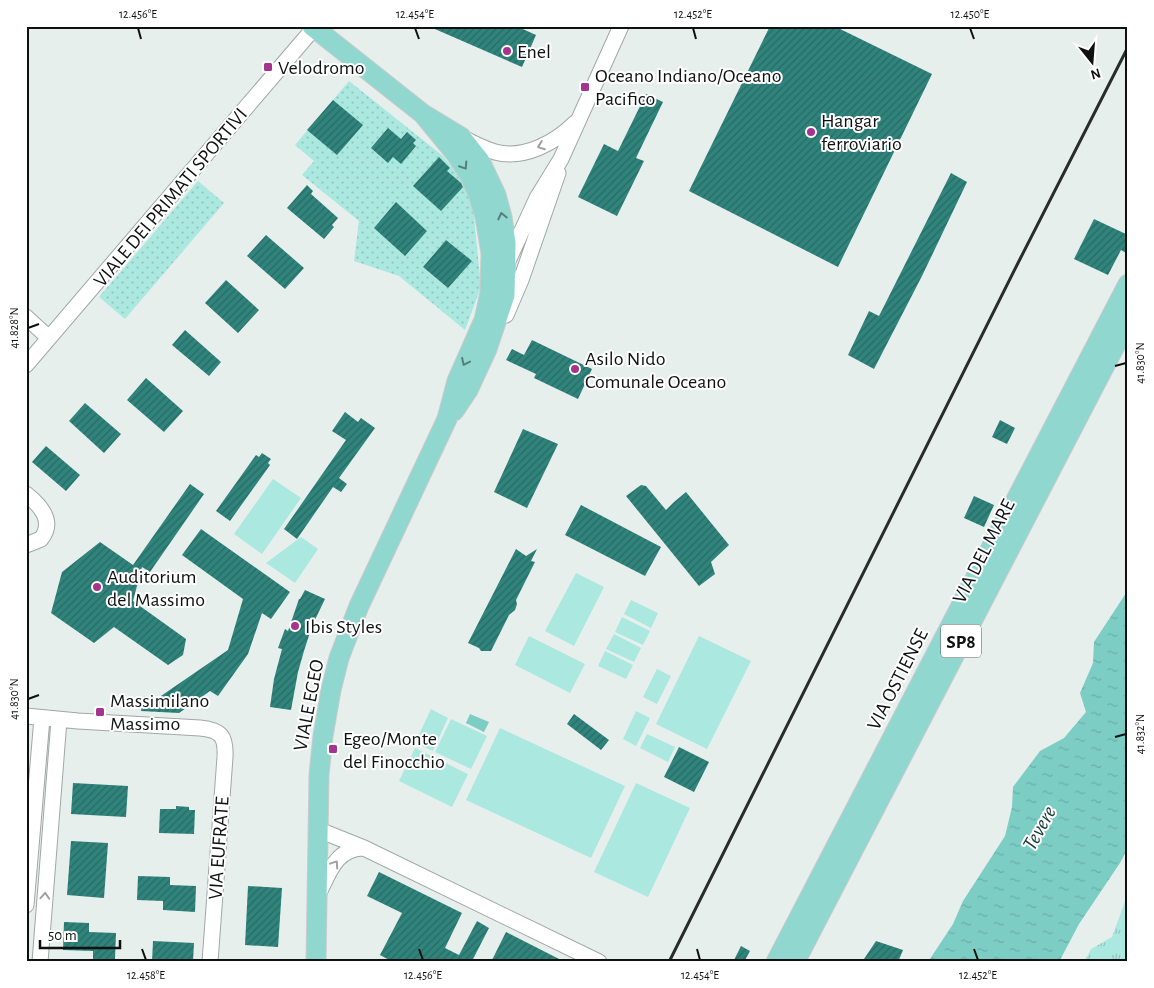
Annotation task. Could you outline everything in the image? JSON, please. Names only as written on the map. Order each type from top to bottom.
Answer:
[{"type":"main road","name":"VIALE EGEO","points":[[313,27],[423,114],[460,137],[480,161],[496,195],[504,223],[505,295],[488,349],[464,396],[447,419]]},
{"type":"main road","name":"VIALE EGEO","points":[[316,962],[319,775],[330,696],[341,652],[362,601],[447,419],[457,381],[481,328],[491,277],[491,253],[483,208],[475,187],[450,146],[423,114]]},
{"type":"main road","name":"VIA OSTIENSE","points":[[776,962],[1128,284]]},
{"type":"main road","name":"VIA DEL MARE","points":[[794,962],[1128,321]]},
{"type":"street","points":[[506,264],[536,198],[561,159],[621,26]]},
{"type":"street","name":"VIALE DEI PRIMATI SPORTIVI","points":[[26,365],[313,27]]},
{"type":"street","points":[[460,137],[495,152],[517,153],[548,144],[568,130],[580,118]]},
{"type":"street","points":[[488,349],[497,335],[514,297],[552,193],[561,159]]},
{"type":"street","points":[[491,253],[506,264],[519,261],[531,247]]},
{"type":"street","name":"VIALE EGEO","points":[[488,300],[506,264]]},
{"type":"street","points":[[26,317],[49,338]]},
{"type":"street","points":[[26,494],[41,507],[47,527],[42,539],[26,545]]},
{"type":"street","points":[[26,716],[58,720],[47,870],[36,956]]},
{"type":"street","points":[[26,905],[31,786],[42,718]]},
{"type":"street","name":"VIA EUFRATE","points":[[58,720],[200,728],[215,731],[222,736],[225,743],[226,757],[210,962]]},
{"type":"street","points":[[31,786],[52,788]]},
{"type":"street","points":[[319,830],[364,848],[599,962]]},
{"type":"street","points":[[318,895],[342,854],[354,848],[364,848]]},
{"type":"street","points":[[28,869],[47,870]]},
{"type":"green space","points":[[349,81],[443,156],[461,179],[469,195],[474,217],[481,287],[465,330],[399,276],[354,261],[359,221],[302,175],[314,161],[295,145]],"holes":[[[446,240],[471,261],[448,288],[423,267]]]},
{"type":"green space","points":[[198,181],[224,203],[125,319],[99,297]]},
{"type":"green space","points":[[273,479],[301,498],[262,554],[234,534]]},
{"type":"green space","points":[[301,537],[318,549],[295,583],[266,563]]},
{"type":"green space","points":[[576,573],[604,587],[574,646],[545,631]]},
{"type":"green space","points":[[631,600],[658,613],[651,628],[624,614]]},
{"type":"green space","points":[[622,617],[650,631],[643,645],[615,632]]},
{"type":"green space","points":[[614,634],[641,648],[634,662],[606,649]]},
{"type":"green space","points":[[529,636],[585,664],[570,693],[515,665]]},
{"type":"green space","points":[[699,636],[751,661],[707,749],[656,724]]},
{"type":"green space","points":[[605,651],[633,665],[626,679],[598,666]]},
{"type":"green space","points":[[657,669],[671,676],[657,704],[643,697]]},
{"type":"green space","points":[[431,709],[448,718],[433,751],[415,743]]},
{"type":"green space","points":[[636,711],[650,718],[636,746],[623,739]]},
{"type":"green space","points":[[451,719],[487,736],[471,769],[435,752]]},
{"type":"green space","points":[[500,728],[625,786],[591,858],[466,800]]},
{"type":"green space","points":[[647,734],[675,747],[668,762],[640,748]]},
{"type":"green space","points":[[415,748],[468,774],[452,807],[399,781]]},
{"type":"green space","points":[[636,783],[690,808],[648,897],[594,872]]},
{"type":"green space","points":[[1128,893],[1128,962],[1084,962],[1091,949],[1112,937]]},
{"type":"water","name":"Tevere","points":[[1128,590],[1128,848],[1120,863],[1079,924],[1059,962],[928,962],[953,924],[963,901],[1005,836],[1012,807],[1013,787],[1040,751],[1064,738],[1086,712],[1080,693],[1093,663],[1094,642]]},
{"type":"water","points":[[470,714],[489,722],[484,732],[466,723]]},
{"type":"building","name":"Enel","points":[[428,26],[516,26],[536,35],[522,67]]},
{"type":"building","name":"Hangar ferroviario","points":[[770,26],[834,26],[932,74],[838,267],[689,191]]},
{"type":"building","points":[[646,94],[663,102],[636,158],[644,161],[617,216],[578,197],[604,144],[618,151]]},
{"type":"building","points":[[333,100],[363,125],[337,155],[307,130]]},
{"type":"building","points":[[388,128],[401,139],[407,132],[416,140],[413,143],[416,146],[401,164],[393,157],[388,163],[371,148]]},
{"type":"building","points":[[439,157],[450,168],[447,171],[463,187],[441,211],[413,186]]},
{"type":"building","points":[[951,173],[967,182],[922,276],[874,369],[848,355],[869,311],[879,316]]},
{"type":"building","points":[[307,185],[313,191],[311,194],[338,218],[332,225],[334,227],[324,239],[287,208]]},
{"type":"building","points":[[396,202],[427,231],[405,256],[374,228]]},
{"type":"building","points":[[1094,219],[1128,235],[1128,254],[1121,250],[1108,275],[1074,259]]},
{"type":"building","points":[[266,235],[304,268],[285,289],[247,256]]},
{"type":"building","points":[[446,240],[472,261],[448,288],[423,267]]},
{"type":"building","points":[[226,280],[259,310],[238,333],[205,303]]},
{"type":"building","points":[[185,330],[221,362],[209,376],[172,345]]},
{"type":"building","name":"Asilo Nido Comunale Oceano","points":[[532,340],[592,369],[578,399],[534,378],[536,374],[506,360],[512,349],[524,355]]},
{"type":"building","points":[[146,378],[183,411],[164,432],[127,400]]},
{"type":"building","points":[[85,403],[121,434],[104,453],[69,421]]},
{"type":"building","points":[[345,412],[358,422],[361,418],[375,428],[339,478],[347,484],[341,492],[333,487],[297,539],[284,529],[346,440],[332,431]]},
{"type":"building","points":[[1000,420],[1015,428],[1007,444],[992,437]]},
{"type":"building","points":[[523,429],[558,444],[527,508],[494,492]]},
{"type":"building","points":[[46,446],[80,475],[66,491],[32,462]]},
{"type":"building","points":[[262,453],[271,459],[268,463],[270,465],[230,521],[216,511],[256,455],[259,457]]},
{"type":"building","points":[[190,484],[204,494],[150,572],[142,567],[133,601],[186,639],[183,655],[168,665],[114,627],[94,643],[51,613],[62,572],[100,542],[133,565]]},
{"type":"building","points":[[641,485],[646,486],[666,510],[686,492],[729,545],[711,562],[715,574],[699,586],[626,496]]},
{"type":"building","points":[[974,496],[994,505],[984,527],[964,518]]},
{"type":"building","points":[[581,505],[661,547],[645,576],[565,535]]},
{"type":"building","points":[[201,529],[290,592],[271,619],[262,613],[248,654],[218,696],[210,691],[179,713],[141,711],[144,696],[158,698],[228,650],[243,599],[182,555]]},
{"type":"building","points":[[516,549],[526,556],[537,549],[531,561],[535,562],[516,600],[515,610],[509,615],[491,651],[481,651],[479,648],[468,643]]},
{"type":"building","points":[[305,590],[325,599],[312,626],[304,651],[291,710],[270,707],[274,679],[282,649],[278,648],[285,629],[288,631],[299,599]]},
{"type":"building","points":[[574,714],[609,740],[601,750],[567,724]]},
{"type":"building","points":[[679,747],[709,762],[694,792],[664,777]]},
{"type":"building","points":[[73,783],[128,786],[126,817],[71,814]]},
{"type":"building","points":[[176,806],[189,807],[189,810],[195,810],[194,834],[159,833],[160,809],[176,809]]},
{"type":"building","points":[[71,841],[108,843],[104,898],[67,895]]},
{"type":"building","points":[[379,872],[462,913],[445,948],[459,955],[477,921],[489,928],[472,961],[474,962],[393,962],[380,955],[402,913],[367,896]]},
{"type":"building","points":[[138,876],[170,877],[170,885],[196,886],[195,912],[163,910],[163,901],[137,900]]},
{"type":"building","points":[[248,886],[282,888],[278,947],[245,945]]},
{"type":"building","points":[[64,922],[89,923],[89,932],[116,933],[115,959],[93,959],[93,951],[63,950]]},
{"type":"building","points":[[506,932],[565,962],[491,962]]},
{"type":"building","points":[[153,941],[194,943],[193,962],[152,962]]},
{"type":"building","points":[[876,941],[903,950],[898,962],[862,962]]},
{"type":"building","points":[[741,946],[750,951],[744,962],[733,962]]},
{"type":"railway","points":[[669,962],[1128,47]]},
{"type":"place","name":"Enel","points":[[507,51]]},
{"type":"place","name":"Velodromo","points":[[268,67]]},
{"type":"place","name":"Oceano Indiano/Oceano Pacifico","points":[[585,87]]},
{"type":"place","name":"Hangar ferroviario","points":[[811,132]]},
{"type":"place","name":"Asilo Nido Comunale Oceano","points":[[575,369]]},
{"type":"place","name":"Auditorium del Massimo","points":[[97,587]]},
{"type":"place","name":"Ibis Styles","points":[[295,626]]},
{"type":"place","name":"Massimilano Massimo","points":[[100,712]]},
{"type":"place","name":"Egeo/Monte del Finocchio","points":[[333,749]]}]
